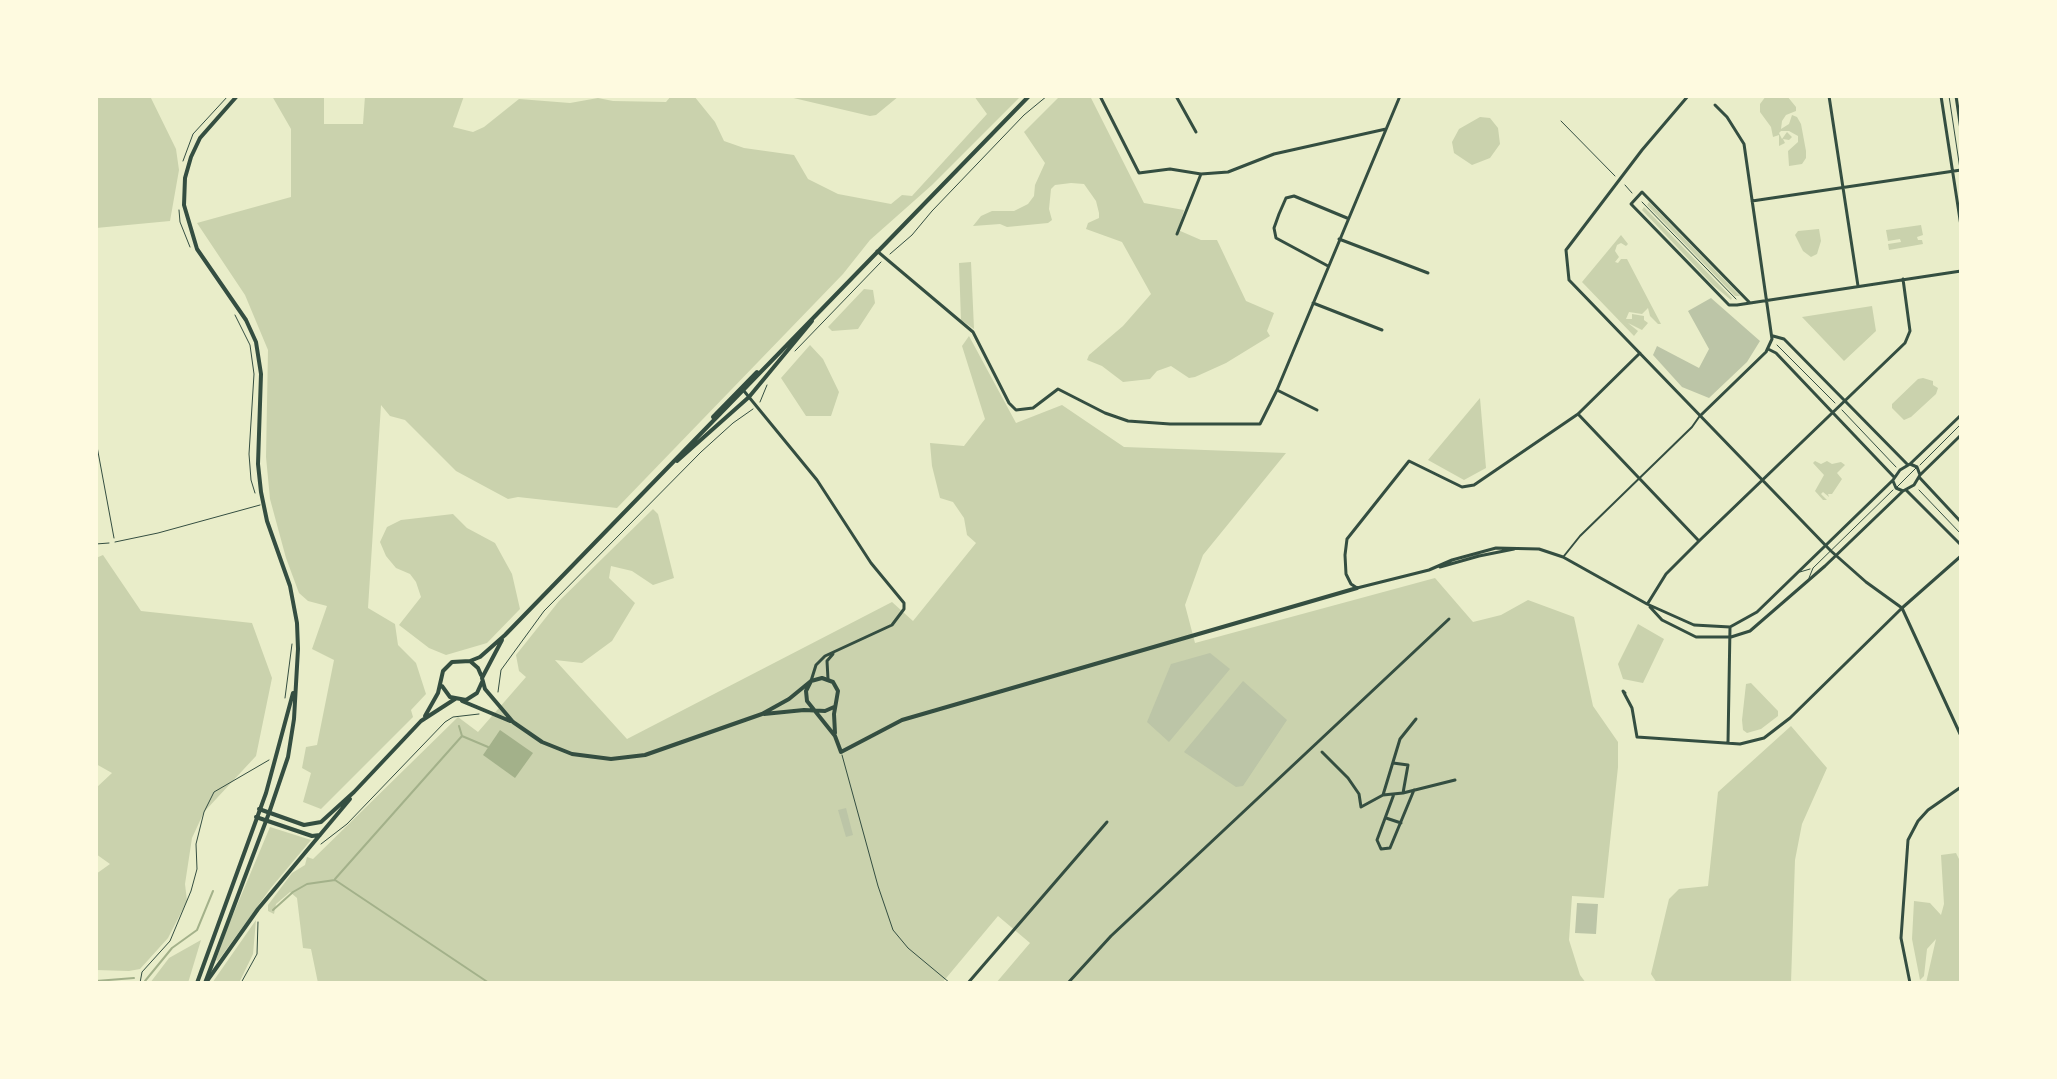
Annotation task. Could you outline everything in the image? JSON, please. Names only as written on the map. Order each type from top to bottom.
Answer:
[{"type":"street","points":[[206,983],[267,820],[291,739],[298,635],[293,597],[263,504],[258,464],[261,374],[256,342],[246,320],[197,249],[184,205],[185,178],[200,138],[237,96]]},
{"type":"street","points":[[702,431],[1029,96]]},
{"type":"street","points":[[1100,96],[1139,173],[1170,169],[1201,174],[1228,172],[1274,154],[1386,129]]},
{"type":"street","points":[[1176,96],[1196,132]]},
{"type":"street","points":[[877,251],[973,332],[1009,403],[1020,410],[1033,408],[1058,389],[1128,421],[1260,424],[1400,96]]},
{"type":"street","points":[[1688,96],[1642,150],[1566,250],[1569,280],[1836,556],[1902,608],[1961,736]]},
{"type":"street","points":[[1830,96],[1858,286]]},
{"type":"street","points":[[1941,96],[1961,226]]},
{"type":"street","points":[[1956,96],[1961,130]]},
{"type":"street","points":[[1563,557],[1580,536],[1768,349],[1772,336],[1744,144],[1727,117],[1715,105]]},
{"type":"street","points":[[1752,201],[1961,171]]},
{"type":"street","points":[[1177,234],[1201,174]]},
{"type":"street","points":[[1750,303],[1642,192],[1631,204],[1729,305],[1750,303],[1961,271]]},
{"type":"street","points":[[1328,266],[1274,235],[1286,198],[1294,196],[1348,219]]},
{"type":"street","points":[[1339,239],[1428,273]]},
{"type":"street","points":[[1647,604],[1666,574],[1886,363],[1909,337],[1903,279]]},
{"type":"street","points":[[657,479],[749,397],[829,301]]},
{"type":"street","points":[[1313,303],[1382,330]]},
{"type":"street","points":[[1772,336],[1784,339],[1909,465],[1917,467],[1920,476],[1961,522]]},
{"type":"street","points":[[1768,349],[1776,353],[1894,479],[1896,488],[1904,490],[1961,545]]},
{"type":"street","points":[[1357,588],[1346,574],[1347,539],[1409,461],[1462,487],[1474,485],[1578,414],[1640,353]]},
{"type":"street","points":[[206,983],[265,900],[354,792],[421,721],[442,683],[443,671],[452,662],[480,657],[505,635],[749,379],[776,356]]},
{"type":"street","points":[[743,390],[817,480],[878,572],[904,603],[904,609],[892,625],[825,656],[816,665],[806,696],[835,736],[841,752],[902,720],[1357,588],[1479,556],[1521,549],[1539,549],[1563,557],[1647,604],[1694,625],[1730,627],[1757,612],[1961,415]]},
{"type":"street","points":[[1277,390],[1317,410]]},
{"type":"street","points":[[1578,414],[1699,541]]},
{"type":"street","points":[[1647,604],[1662,620],[1696,637],[1731,637],[1758,627],[1961,435]]},
{"type":"street","points":[[1625,693],[1623,691],[1632,708],[1637,737],[1751,743],[1778,729],[1902,608],[1961,556]]},
{"type":"street","points":[[1068,983],[1111,936],[1449,619]]},
{"type":"street","points":[[1728,743],[1730,627]]},
{"type":"street","points":[[421,721],[477,693],[505,635]]},
{"type":"street","points":[[834,653],[827,661],[828,679],[838,691],[835,736]]},
{"type":"street","points":[[470,661],[478,668],[492,699],[513,722]]},
{"type":"street","points":[[442,683],[446,693],[513,722],[542,742],[572,754],[597,759],[622,759],[654,752],[762,714],[789,699],[811,681],[828,679]]},
{"type":"street","points":[[197,983],[277,756],[295,685]]},
{"type":"street","points":[[762,714],[814,709],[825,711],[837,703]]},
{"type":"street","points":[[1383,795],[1400,739],[1416,719]]},
{"type":"street","points":[[1322,752],[1348,778],[1359,794],[1361,807],[1383,795],[1455,780]]},
{"type":"street","points":[[1393,763],[1408,765],[1403,793]]},
{"type":"street","points":[[1910,983],[1901,938],[1908,840],[1928,810],[1961,787]]},
{"type":"street","points":[[1394,794],[1377,840],[1381,849],[1390,848],[1414,790]]},
{"type":"street","points":[[259,809],[304,825],[315,825],[354,792]]},
{"type":"street","points":[[256,817],[312,836],[322,834]]},
{"type":"street","points":[[1385,817],[1401,823]]},
{"type":"street","points":[[968,983],[1107,822]]},
{"type":"lane","points":[[1949,96],[1961,171]]},
{"type":"lane","points":[[1807,582],[1813,568],[1961,424]]},
{"type":"lane","points":[[115,542],[263,504]]},
{"type":"lane","points":[[1798,572],[1813,568]]},
{"type":"lane","points":[[841,752],[893,930],[908,948],[950,983]]},
{"type":"path","points":[[182,169],[193,134],[228,96]]},
{"type":"path","points":[[793,353],[885,258],[912,235],[1024,115],[1047,96]]},
{"type":"path","points":[[1561,121],[1733,298],[1744,297]]},
{"type":"path","points":[[178,206],[180,222],[192,250]]},
{"type":"path","points":[[233,312],[250,345],[254,374],[249,454],[255,494]]},
{"type":"path","points":[[1774,342],[1837,405]]},
{"type":"path","points":[[492,699],[498,691],[499,675],[507,659],[536,626],[544,611],[701,452],[757,406],[768,383]]},
{"type":"path","points":[[1841,409],[1897,468]]},
{"type":"path","points":[[96,441],[115,542],[96,544]]},
{"type":"path","points":[[1916,487],[1961,534]]},
{"type":"path","points":[[285,699],[293,635]]},
{"type":"path","points":[[315,848],[347,824],[445,722],[453,717],[476,715],[483,709]]},
{"type":"path","points":[[140,983],[142,972],[170,941],[191,891],[197,869],[196,844],[204,812],[214,792],[271,760]]},
{"type":"path","points":[[241,983],[257,954],[258,916]]},
{"type":"shaded area","points":[[96,96],[150,96],[176,149],[179,170],[170,221],[96,228]]},
{"type":"shaded area","points":[[272,96],[324,96],[324,124],[363,124],[365,96],[464,96],[453,127],[473,132],[519,99],[570,103],[598,98],[666,102],[671,96],[694,96],[715,122],[724,141],[744,148],[794,155],[808,179],[838,194],[891,204],[902,195],[912,196],[987,114],[974,96],[1021,96],[932,185],[870,240],[843,274],[617,508],[518,497],[508,499],[456,471],[405,420],[390,416],[381,405],[368,608],[395,624],[398,645],[416,663],[426,694],[411,710],[413,717],[321,809],[303,802],[311,773],[302,768],[306,747],[317,745],[334,660],[312,649],[327,606],[308,601],[299,593],[270,499],[266,457],[268,350],[245,295],[197,223],[291,197],[291,129]]},
{"type":"shaded area","points":[[785,96],[899,96],[876,115],[870,116]]},
{"type":"shaded area","points":[[1060,96],[1090,96],[1144,203],[1184,210],[1178,230],[1201,240],[1217,240],[1246,301],[1274,313],[1267,331],[1270,336],[1226,363],[1189,378],[1171,366],[1157,371],[1150,379],[1123,382],[1102,366],[1087,360],[1151,294],[1122,242],[1086,229],[1088,223],[1099,218],[1099,213],[1096,201],[1084,184],[1055,185],[1051,189],[1049,209],[1052,220],[1048,223],[973,226],[981,216],[992,211],[1014,211],[1028,204],[1034,196],[1035,185],[1045,163],[1024,132]]},
{"type":"shaded area","points":[[1766,96],[1787,96],[1796,107],[1796,111],[1786,115],[1781,129],[1789,124],[1792,115],[1797,117],[1806,151],[1802,164],[1789,166],[1788,151],[1798,142],[1798,136],[1789,131],[1781,131],[1782,139],[1787,132],[1792,137],[1783,139],[1785,143],[1779,146],[1779,135],[1773,137],[1771,127],[1760,112],[1760,104]]},
{"type":"shaded area","points":[[1480,117],[1490,118],[1498,128],[1500,144],[1490,158],[1472,165],[1454,153],[1452,142],[1459,129]]},
{"type":"shaded area","points":[[1649,202],[1740,296],[1735,296],[1647,205]]},
{"type":"shaded area","points":[[1644,207],[1732,298],[1731,300],[1642,210]]},
{"type":"shaded area","points":[[1921,225],[1923,235],[1917,237],[1923,244],[1889,250],[1888,244],[1901,242],[1900,239],[1888,241],[1886,230]]},
{"type":"shaded area","points":[[1819,229],[1821,241],[1817,254],[1811,257],[1803,251],[1795,235],[1798,231]]},
{"type":"shaded area","points":[[1621,235],[1628,244],[1617,245],[1615,251],[1619,257],[1615,262],[1627,259],[1661,324],[1650,316],[1648,308],[1642,314],[1629,312],[1626,319],[1632,319],[1632,314],[1644,316],[1648,323],[1642,330],[1628,323],[1638,331],[1634,336],[1582,282]]},
{"type":"shaded area","points":[[971,262],[974,329],[961,320],[959,263]]},
{"type":"shaded area","points":[[864,289],[873,290],[875,303],[858,329],[832,331],[828,327]]},
{"type":"shaded area","points":[[1872,306],[1876,331],[1844,361],[1802,317]]},
{"type":"shaded area","points":[[969,336],[1016,423],[1062,405],[1124,447],[1286,453],[1203,555],[1185,605],[1195,643],[1435,578],[1473,622],[1501,615],[1528,600],[1574,617],[1593,706],[1618,742],[1604,898],[1572,896],[1569,940],[1580,975],[1586,983],[996,983],[1030,943],[998,916],[942,983],[318,983],[311,949],[303,948],[297,898],[290,892],[276,904],[274,914],[268,911],[268,905],[292,873],[305,865],[307,857],[313,859],[458,717],[478,732],[526,677],[519,671],[516,655],[559,601],[653,509],[658,514],[674,578],[653,585],[632,571],[611,566],[609,578],[635,603],[612,641],[582,663],[555,660],[627,739],[892,602],[913,621],[976,543],[967,535],[964,518],[953,502],[940,498],[930,443],[964,446],[985,419],[962,346]]},
{"type":"shaded area","points":[[810,345],[823,359],[839,392],[831,416],[806,416],[781,378]]},
{"type":"shaded area","points":[[1918,379],[1933,381],[1938,388],[1936,394],[1904,420],[1892,404]]},
{"type":"shaded area","points":[[1480,398],[1486,468],[1464,480],[1428,460]]},
{"type":"shaded area","points":[[1841,462],[1845,465],[1837,473],[1842,479],[1832,494],[1828,494],[1829,497],[1823,492],[1821,494],[1827,500],[1815,491],[1824,475],[1813,463],[1821,464]]},
{"type":"shaded area","points":[[453,514],[467,528],[495,543],[512,574],[520,609],[487,643],[446,655],[429,648],[399,625],[421,597],[416,582],[410,574],[396,568],[380,542],[387,527],[401,520]]},
{"type":"shaded area","points":[[103,555],[141,611],[252,623],[272,678],[256,756],[204,812],[192,838],[185,884],[187,901],[168,938],[140,969],[129,971],[96,970],[96,874],[110,864],[96,854],[96,788],[112,773],[96,764],[96,558]]},
{"type":"shaded area","points":[[1638,624],[1664,639],[1643,683],[1623,679],[1618,664]]},
{"type":"shaded area","points":[[1751,683],[1778,711],[1778,716],[1761,729],[1747,733],[1743,730],[1742,720],[1746,684]]},
{"type":"shaded area","points":[[1791,726],[1827,768],[1802,824],[1795,860],[1791,983],[1657,983],[1651,974],[1669,899],[1679,889],[1708,886],[1718,792]]},
{"type":"shaded area","points":[[500,730],[533,753],[515,778],[483,755]]},
{"type":"shaded area","points":[[270,827],[311,840],[270,889],[218,961],[227,929]]},
{"type":"shaded area","points":[[1956,853],[1961,863],[1961,983],[1926,983],[1936,939],[1927,949],[1924,976],[1920,980],[1912,939],[1914,901],[1930,903],[1941,915],[1944,904],[1941,855]]},
{"type":"shaded area","points":[[256,920],[253,954],[239,983],[212,983]]},
{"type":"shaded area","points":[[201,940],[188,983],[150,983],[169,958]]},
{"type":"building","points":[[1711,298],[1760,341],[1747,362],[1709,398],[1682,387],[1653,355],[1657,346],[1699,368],[1709,349],[1688,311]]},
{"type":"building","points":[[1210,653],[1230,669],[1169,742],[1147,722],[1171,664]]},
{"type":"building","points":[[1243,681],[1287,720],[1243,786],[1236,787],[1184,752]]},
{"type":"building","points":[[846,808],[853,835],[846,837],[838,810]]},
{"type":"building","points":[[1577,903],[1598,904],[1596,934],[1575,933]]},
{"type":"waterway","points":[[459,726],[462,736]]},
{"type":"waterway","points":[[335,879],[462,736],[488,747]]},
{"type":"waterway","points":[[273,910],[307,884],[335,880],[489,983]]},
{"type":"waterway","points":[[145,981],[172,948],[197,930],[213,891]]},
{"type":"waterway","points":[[96,981],[134,978]]}]
